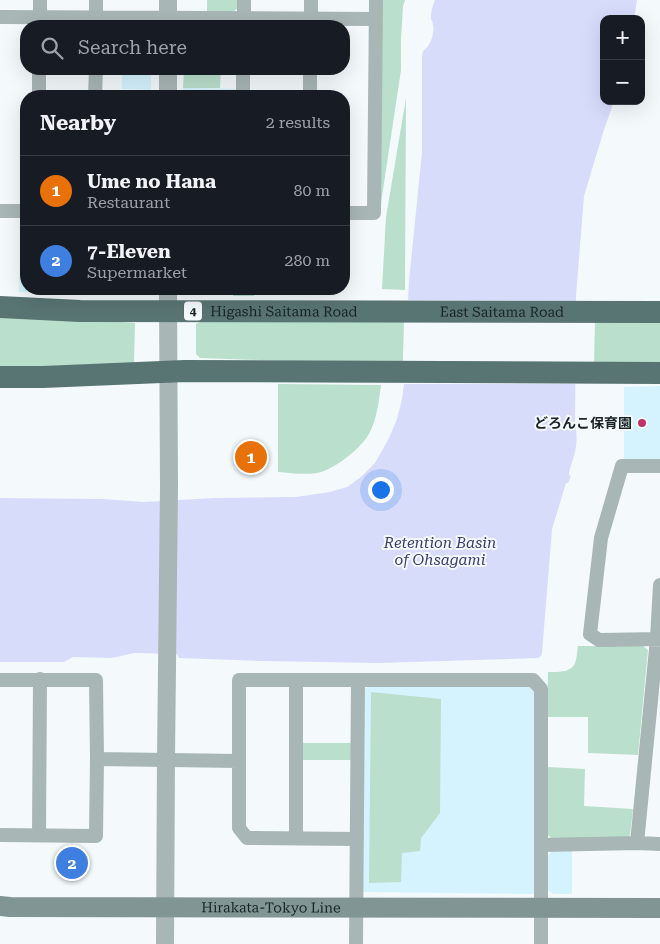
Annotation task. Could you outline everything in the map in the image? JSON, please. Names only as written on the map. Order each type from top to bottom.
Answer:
[{"type":"highway","name":"Higashi Saitama Road","points":[[0,307],[80,311],[387,312]]},
{"type":"highway","name":"East Saitama Road","points":[[387,312],[660,312]]},
{"type":"highway","points":[[0,376],[44,377],[234,371],[660,373]]},
{"type":"main road","name":"Hirakata-Tokyo Line","points":[[0,906],[660,908]]},
{"type":"street","points":[[40,0],[40,20]]},
{"type":"street","points":[[96,0],[96,20]]},
{"type":"street","points":[[168,0],[168,20]]},
{"type":"street","points":[[244,0],[244,20]]},
{"type":"street","points":[[311,0],[311,20]]},
{"type":"street","points":[[350,213],[374,213],[376,0]]},
{"type":"street","points":[[0,17],[24,20]]},
{"type":"street","points":[[350,20],[376,19]]},
{"type":"street","points":[[39,75],[39,90]]},
{"type":"street","points":[[96,75],[96,90]]},
{"type":"street","points":[[168,75],[168,90]]},
{"type":"street","points":[[243,75],[243,90]]},
{"type":"street","points":[[310,75],[310,90]]},
{"type":"street","points":[[0,211],[20,211]]},
{"type":"street","points":[[165,944],[169,487],[168,295]]},
{"type":"street","points":[[658,639],[599,640],[590,634],[601,538],[622,466],[660,466]]},
{"type":"street","points":[[637,843],[658,639],[660,585]]},
{"type":"street","points":[[39,835],[40,679]]},
{"type":"street","points":[[0,680],[96,680],[97,759],[96,836],[0,835]]},
{"type":"street","points":[[357,839],[247,838],[239,828],[239,680],[533,680],[541,689],[541,944]]},
{"type":"street","points":[[296,680],[296,838]]},
{"type":"street","points":[[356,944],[358,680]]},
{"type":"street","points":[[97,759],[238,761]]},
{"type":"street","points":[[542,844],[660,844]]},
{"type":"shaded area","points":[[122,75],[151,75],[151,90],[122,89]]},
{"type":"shaded area","points":[[183,88],[239,89],[239,90],[183,90]]},
{"type":"shaded area","name":"どろんこ保育園","points":[[660,386],[660,459],[624,459],[624,387]]},
{"type":"shaded area","points":[[368,686],[530,686],[536,691],[535,894],[363,892],[363,692]]},
{"type":"shaded area","points":[[553,850],[572,851],[572,894],[553,894],[547,889],[548,856]]},
{"type":"green space","points":[[207,0],[239,0],[239,7],[233,12],[207,12]]},
{"type":"green space","points":[[380,0],[405,0],[401,39],[401,70],[381,203]]},
{"type":"green space","points":[[184,75],[221,75],[220,88],[183,88]]},
{"type":"green space","points":[[406,98],[405,290],[382,289],[386,217]]},
{"type":"green space","points":[[233,295],[254,295],[254,296]]},
{"type":"green space","points":[[0,317],[81,319],[135,323],[134,363],[0,368]]},
{"type":"green space","points":[[404,318],[403,365],[200,358],[196,354],[196,324],[206,319]]},
{"type":"green space","points":[[595,318],[660,318],[660,367],[594,366]]},
{"type":"green space","points":[[278,384],[381,385],[376,416],[369,434],[360,446],[346,458],[324,471],[308,474],[278,472]]},
{"type":"green space","points":[[578,646],[643,646],[648,650],[638,755],[588,753],[588,717],[547,717],[548,672],[570,669],[575,663]]},
{"type":"green space","points":[[371,692],[441,699],[440,813],[421,838],[420,851],[402,853],[401,882],[369,883]]},
{"type":"green space","points":[[301,743],[352,743],[352,760],[301,760]]},
{"type":"green space","points":[[548,767],[585,769],[584,806],[633,809],[630,835],[625,839],[552,839],[547,834]]},
{"type":"water","name":"Retention Basin of Ohsagami","points":[[435,0],[637,0],[635,15],[600,15],[600,105],[613,105],[584,196],[576,296],[575,453],[569,472],[571,476],[568,483],[566,483],[552,529],[541,656],[538,658],[378,663],[179,658],[177,654],[134,653],[112,658],[73,657],[64,662],[0,662],[0,498],[103,499],[144,502],[214,498],[296,497],[330,492],[347,487],[361,477],[375,463],[397,419],[404,384],[409,281],[422,152],[422,56],[423,51],[433,36],[432,8]]},
{"type":"pier","points":[[406,300],[579,301],[578,384],[402,384]]},
{"type":"place","name":"どろんこ保育園","points":[[642,423]]},
{"type":"place","name":"Ume no Hana","points":[[251,457]]},
{"type":"place","name":"7-Eleven","points":[[72,863]]}]
